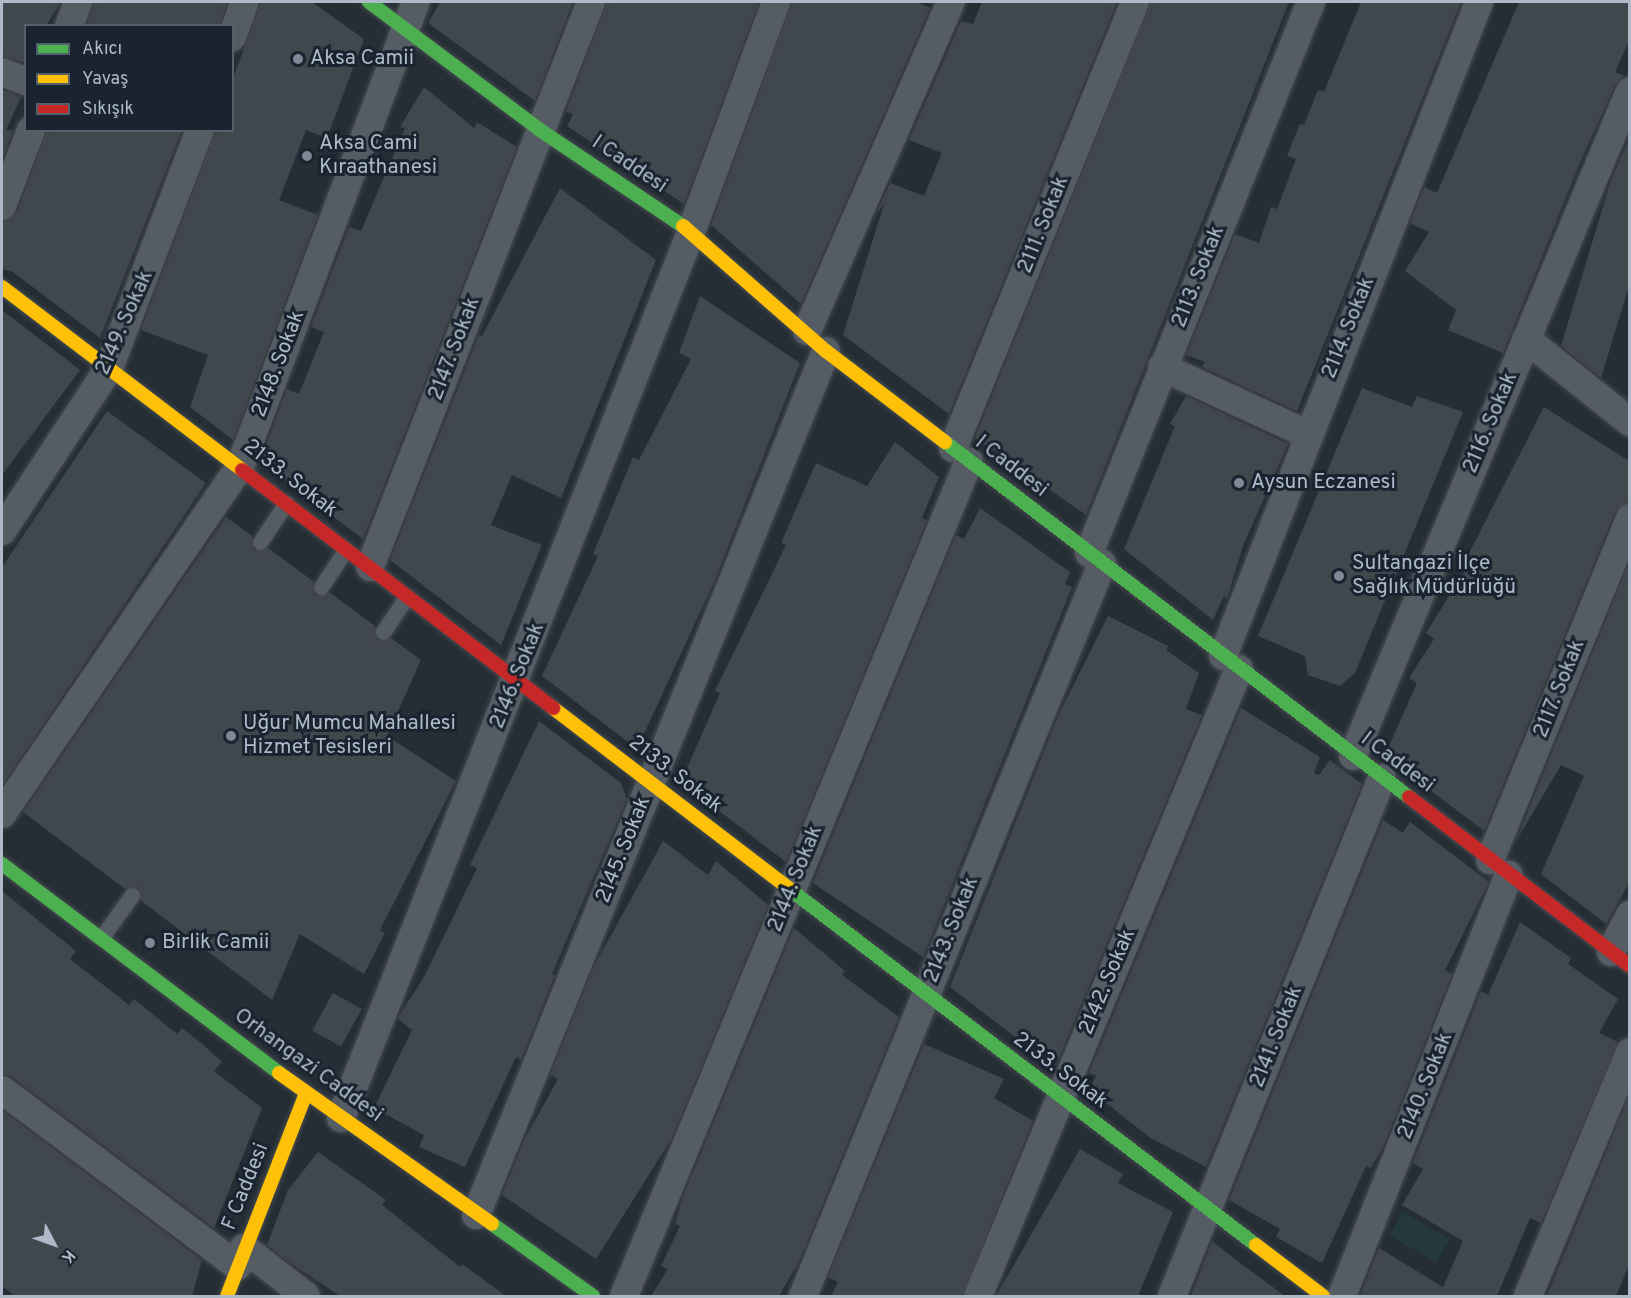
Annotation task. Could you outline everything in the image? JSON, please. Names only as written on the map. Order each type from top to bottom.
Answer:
[{"type":"street","points":[[70,24],[78,2]]},
{"type":"street","points":[[234,32],[245,2]]},
{"type":"street","name":"I Caddesi","points":[[369,2],[411,14],[540,130],[691,232],[807,331],[826,351],[1620,959]]},
{"type":"street","name":"2147. Sokak","points":[[370,567],[591,2]]},
{"type":"street","name":"2146. Sokak","points":[[341,1118],[516,680],[691,232],[776,2]]},
{"type":"street","name":"2111. Sokak","points":[[961,455],[1136,2]]},
{"type":"street","name":"2113. Sokak","points":[[1096,558],[1162,367],[1311,2]]},
{"type":"street","name":"2114. Sokak","points":[[1231,662],[1307,434],[1479,2]]},
{"type":"street","points":[[807,331],[944,4]]},
{"type":"street","name":"2148. Sokak","points":[[2,814],[240,467],[411,14]]},
{"type":"street","points":[[2,72],[24,80]]},
{"type":"street","name":"2116. Sokak","points":[[1353,756],[1629,91]]},
{"type":"street","points":[[2,206],[30,132]]},
{"type":"street","name":"2149. Sokak","points":[[2,531],[109,368],[199,132]]},
{"type":"street","name":"2133. Sokak","points":[[2,287],[240,467],[1060,1099],[1209,1207],[1323,1296]]},
{"type":"street","points":[[1526,339],[1629,422]]},
{"type":"street","name":"2145. Sokak","points":[[476,1215],[826,351]]},
{"type":"street","points":[[1162,367],[1307,434]]},
{"type":"street","name":"2144. Sokak","points":[[624,1296],[791,891],[961,455]]},
{"type":"street","name":"2117. Sokak","points":[[1500,867],[1629,518]]},
{"type":"street","name":"2143. Sokak","points":[[803,1296],[926,995],[1096,558]]},
{"type":"street","name":"2142. Sokak","points":[[978,1296],[1060,1099],[1231,662]]},
{"type":"street","name":"2141. Sokak","points":[[1173,1296],[1382,778]]},
{"type":"street","name":"Orhangazi Caddesi","points":[[2,864],[306,1094],[593,1296]]},
{"type":"street","name":"2140. Sokak","points":[[1342,1296],[1500,867]]},
{"type":"street","points":[[1620,959],[1629,915]]},
{"type":"street","points":[[1528,1296],[1629,1052]]},
{"type":"street","points":[[2,1089],[241,1257],[306,1296]]},
{"type":"street","name":"F Caddesi","points":[[227,1296],[306,1094]]},
{"type":"lane","points":[[260,542],[286,503]]},
{"type":"lane","points":[[321,587],[346,549]]},
{"type":"lane","points":[[383,632],[407,596]]},
{"type":"lane","points":[[101,938],[132,894]]},
{"type":"green space","points":[[1403,1212],[1450,1239],[1436,1262],[1390,1235]]},
{"type":"building","points":[[2,2],[61,2],[47,24],[24,24],[24,62],[2,56]]},
{"type":"building","points":[[94,2],[228,2],[220,24],[87,24]]},
{"type":"building","points":[[261,2],[312,2],[364,39],[327,138],[306,130],[279,200],[318,215],[233,440],[190,407],[208,355],[141,330],[215,132],[234,132],[234,76]]},
{"type":"building","points":[[440,2],[573,2],[535,101],[428,23]]},
{"type":"building","points":[[607,2],[759,2],[684,204],[567,126],[573,114],[566,112]]},
{"type":"building","points":[[792,2],[916,2],[930,8],[801,304],[711,225]]},
{"type":"building","points":[[982,2],[1117,2],[949,414],[843,335],[884,204],[876,214],[890,183],[924,196],[942,153],[909,140],[961,21],[973,24]]},
{"type":"building","points":[[1151,2],[1289,2],[1086,515],[975,438]]},
{"type":"building","points":[[1361,2],[1461,2],[1297,411],[1202,367],[1205,362],[1186,355],[1235,234],[1259,243],[1271,207],[1277,209],[1296,159],[1287,156],[1300,124],[1304,125],[1318,90],[1324,92]]},
{"type":"building","points":[[1519,2],[1629,2],[1629,41],[1615,72],[1624,76],[1615,85],[1582,158],[1503,353],[1448,330],[1456,310],[1405,271],[1429,232],[1410,223],[1424,187],[1437,193]]},
{"type":"building","points":[[424,87],[474,128],[477,122],[517,147],[363,539],[260,461],[287,389],[299,394],[324,332],[311,327],[349,227],[361,231],[405,128],[400,127]]},
{"type":"building","points":[[2,89],[21,97],[6,130],[13,130],[2,161]]},
{"type":"building","points":[[46,132],[181,132],[100,338],[13,272],[2,269],[2,222],[17,212]]},
{"type":"building","points":[[1629,139],[1629,286],[1601,378],[1561,346],[1611,180]]},
{"type":"building","points":[[560,188],[656,260],[561,498],[512,475],[491,525],[542,545],[501,645],[390,560],[479,335],[482,336]]},
{"type":"building","points":[[700,296],[800,363],[715,580],[637,749],[542,676],[598,556],[593,554],[633,457],[639,460],[691,359],[679,353]]},
{"type":"building","points":[[2,310],[80,370],[2,475]]},
{"type":"building","name":"Sultangazi İlçe Sağlık Müdürlüğü","points":[[1362,388],[1412,407],[1417,396],[1463,412],[1355,673],[1340,686],[1308,675],[1305,656],[1258,636]]},
{"type":"building","points":[[1186,396],[1288,444],[1243,546],[1227,599],[1224,596],[1213,620],[1124,549],[1175,426],[1170,424]]},
{"type":"building","points":[[1544,407],[1629,461],[1629,502],[1615,512],[1484,831],[1431,791],[1435,785],[1385,755],[1417,683],[1409,678],[1434,639],[1426,633],[1470,563],[1465,561]]},
{"type":"building","points":[[107,411],[206,483],[2,786],[2,567]]},
{"type":"building","points":[[895,442],[939,477],[922,518],[927,520],[786,862],[681,782],[720,693],[715,691],[786,545],[781,543],[816,463],[867,486]]},
{"type":"building","points":[[980,508],[1070,572],[1065,584],[1072,587],[923,957],[813,883],[956,535],[964,539]]},
{"type":"building","name":"Uğur Mumcu Mahallesi Hizmet Tesisleri","points":[[226,517],[252,536],[254,550],[268,548],[313,581],[315,595],[329,592],[375,626],[377,640],[391,638],[421,660],[387,736],[456,781],[380,930],[385,933],[364,974],[300,934],[272,1000],[140,900],[138,887],[125,889],[23,812]]},
{"type":"building","points":[[1629,563],[1629,883],[1606,924],[1541,874],[1584,776],[1561,765],[1516,841]]},
{"type":"building","points":[[1108,616],[1168,646],[1166,650],[1199,673],[1186,709],[1202,715],[1059,1058],[1015,1037],[950,987],[1058,716]]},
{"type":"building","points":[[1241,708],[1320,757],[1314,773],[1319,775],[1330,760],[1362,784],[1206,1167],[1149,1137],[1090,1090],[1096,1076],[1089,1073]]},
{"type":"building","points":[[539,721],[621,783],[627,799],[552,974],[555,975],[521,1060],[516,1057],[465,1167],[419,1147],[424,1135],[374,1108],[412,1030],[398,1019],[400,1014],[424,977],[477,868],[470,865]]},
{"type":"building","points":[[1383,820],[1403,833],[1410,822],[1489,882],[1445,970],[1452,974],[1383,1147],[1371,1168],[1366,1166],[1322,1263],[1276,1237],[1280,1229],[1229,1200]]},
{"type":"building","points":[[663,841],[708,875],[716,861],[768,905],[672,1138],[596,1259],[502,1195],[524,1140],[558,1079],[550,1075],[594,966]]},
{"type":"building","points":[[2,891],[76,951],[70,959],[129,1005],[134,999],[177,1034],[182,1028],[201,1043],[222,1062],[214,1071],[262,1108],[214,1228],[12,1077],[2,1074]]},
{"type":"building","points":[[1520,922],[1571,958],[1568,964],[1618,999],[1599,1033],[1618,1042],[1541,1223],[1530,1218],[1497,1296],[1360,1296],[1379,1248],[1443,1287],[1463,1241],[1402,1205],[1423,1169],[1413,1163],[1481,991],[1488,995]]},
{"type":"building","points":[[794,928],[845,971],[842,975],[899,1017],[799,1262],[779,1296],[651,1296],[668,1269],[661,1266],[680,1226],[675,1224],[682,1199]]},
{"type":"building","points":[[333,993],[362,1009],[341,1047],[312,1031]]},
{"type":"building","points":[[924,1044],[1004,1079],[994,1098],[1033,1121],[962,1296],[831,1296],[838,1282],[828,1277]]},
{"type":"building","points":[[1629,1096],[1629,1265],[1616,1296],[1547,1296]]},
{"type":"building","points":[[2,1110],[202,1260],[192,1296],[15,1296],[2,1286]]},
{"type":"building","points":[[1080,1149],[1123,1174],[1118,1183],[1173,1212],[1138,1296],[996,1296]]},
{"type":"building","points":[[318,1152],[386,1200],[382,1205],[460,1267],[462,1264],[506,1296],[340,1296],[287,1261],[267,1245],[288,1190]]},
{"type":"building","points":[[1212,1241],[1236,1260],[1285,1296],[1191,1296]]},
{"type":"traffic: fast","points":[[369,2],[540,130],[683,226]]},
{"type":"traffic: fast","points":[[945,442],[1409,797]]},
{"type":"traffic: fast","points":[[2,864],[279,1073]]},
{"type":"traffic: fast","points":[[792,891],[1256,1245]]},
{"type":"traffic: fast","points":[[492,1224],[593,1296]]},
{"type":"traffic: slow","points":[[683,226],[826,351],[945,442]]},
{"type":"traffic: slow","points":[[2,287],[242,470]]},
{"type":"traffic: slow","points":[[553,708],[792,891]]},
{"type":"traffic: slow","points":[[279,1073],[492,1224]]},
{"type":"traffic: slow","points":[[227,1296],[306,1093]]},
{"type":"traffic: slow","points":[[1256,1245],[1323,1296]]},
{"type":"traffic: jam","points":[[242,470],[553,708]]},
{"type":"traffic: jam","points":[[1409,797],[1630,966]]},
{"type":"place","name":"Aksa Camii","points":[[298,59]]},
{"type":"place","name":"Aksa Cami Kıraathanesi","points":[[307,156]]},
{"type":"place","name":"Aysun Eczanesi","points":[[1239,483]]},
{"type":"place","name":"Sultangazi İlçe Sağlık Müdürlüğü","points":[[1339,576]]},
{"type":"place","name":"Uğur Mumcu Mahallesi Hizmet Tesisleri","points":[[231,736]]},
{"type":"place","name":"Birlik Camii","points":[[150,943]]}]
